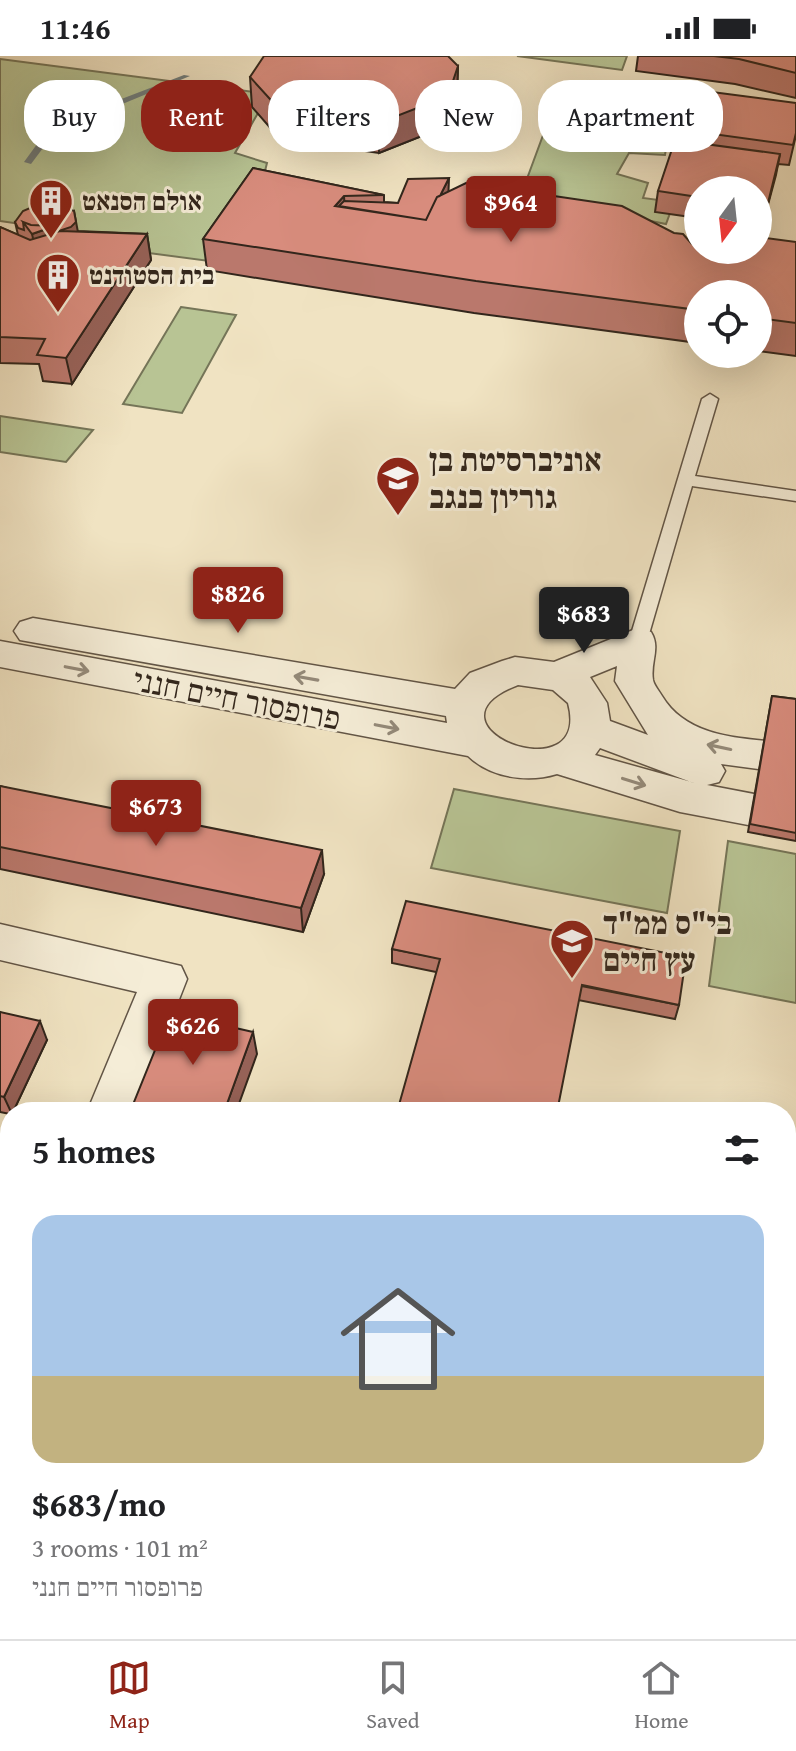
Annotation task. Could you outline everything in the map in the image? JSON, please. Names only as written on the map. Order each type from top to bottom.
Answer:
[{"type":"street","name":"פרופסור חיים חנני","points":[[0,626],[465,705]]},
{"type":"street","points":[[555,677],[638,641],[634,681],[652,714],[677,737],[722,749],[796,759]]},
{"type":"street","name":"פרופסור חיים חנני","points":[[0,654],[475,743]]},
{"type":"street","points":[[560,760],[579,749],[591,730],[591,715],[585,699],[573,685],[536,671],[495,676],[479,685],[465,705],[465,728],[475,743],[488,754],[523,764],[560,760],[680,796],[796,818]]},
{"type":"street","points":[[591,730],[702,771],[796,789]]},
{"type":"street","points":[[0,942],[165,979],[115,1102]]},
{"type":"lane","points":[[638,641],[710,399]]},
{"type":"lane","points":[[685,480],[796,496]]},
{"type":"green space","points":[[517,56],[627,56],[622,70]]},
{"type":"green space","points":[[0,59],[161,80],[141,80],[141,152],[236,152],[267,163],[261,187],[209,261],[21,236],[28,225],[0,221]]},
{"type":"green space","points":[[252,92],[268,96],[252,124]]},
{"type":"green space","points":[[538,149],[538,152],[665,152],[665,155],[629,153],[617,174],[648,183],[643,198],[674,202],[666,224],[521,195]]},
{"type":"green space","points":[[181,307],[236,315],[182,413],[123,404]]},
{"type":"green space","points":[[0,416],[93,430],[66,462],[0,452]]},
{"type":"green space","points":[[454,789],[680,831],[667,913],[431,868]]},
{"type":"green space","points":[[728,841],[796,854],[796,1003],[709,986]]},
{"type":"building","points":[[264,56],[448,56],[458,66],[453,80],[415,80],[415,109],[399,115],[399,80],[268,80],[268,97],[250,77]]},
{"type":"building","points":[[714,56],[796,56],[796,73],[739,59]]},
{"type":"building","points":[[723,93],[796,103],[793,145],[723,135]]},
{"type":"building","points":[[723,146],[780,154],[772,187],[772,176],[684,176],[684,195],[658,191],[671,152],[723,152]]},
{"type":"building","points":[[253,168],[384,195],[344,196],[335,206],[426,220],[437,197],[466,183],[622,206],[674,233],[683,234],[684,264],[772,264],[772,239],[796,242],[796,323],[772,320],[772,280],[684,280],[684,308],[476,281],[203,239]]},
{"type":"building","points":[[449,178],[426,220],[339,206],[344,201],[398,203],[408,179]]},
{"type":"building","points":[[58,204],[74,211],[76,222],[71,227],[56,232],[55,226],[23,222],[24,230],[18,228],[15,222],[23,211],[37,205]]},
{"type":"building","points":[[23,222],[31,225],[55,226],[32,234]]},
{"type":"building","name":"בית הסטודנט","points":[[0,227],[30,240],[60,231],[147,234],[66,358],[37,355],[45,339],[0,337]]},
{"type":"building","points":[[772,696],[796,699],[796,833],[750,824]]},
{"type":"building","points":[[0,786],[322,850],[301,908],[0,847]]},
{"type":"building","points":[[406,901],[686,957],[679,1005],[582,985],[559,1102],[400,1102],[440,959],[392,949]]},
{"type":"building","points":[[0,1012],[40,1021],[4,1097],[0,1096]]},
{"type":"building","points":[[170,1013],[253,1032],[228,1102],[134,1102]]},
{"type":"waterway","points":[[28,162],[43,142],[88,115],[186,76]]},
{"type":"place","name":"אולם הסנאט","points":[[51,240]]},
{"type":"place","name":"בית הסטודנט","points":[[58,314]]},
{"type":"place","name":"אוניברסיטת בן גוריון בנגב","points":[[398,517]]},
{"type":"place","name":"בי\"ס ממ\"ד עץ חיים","points":[[572,980]]}]
